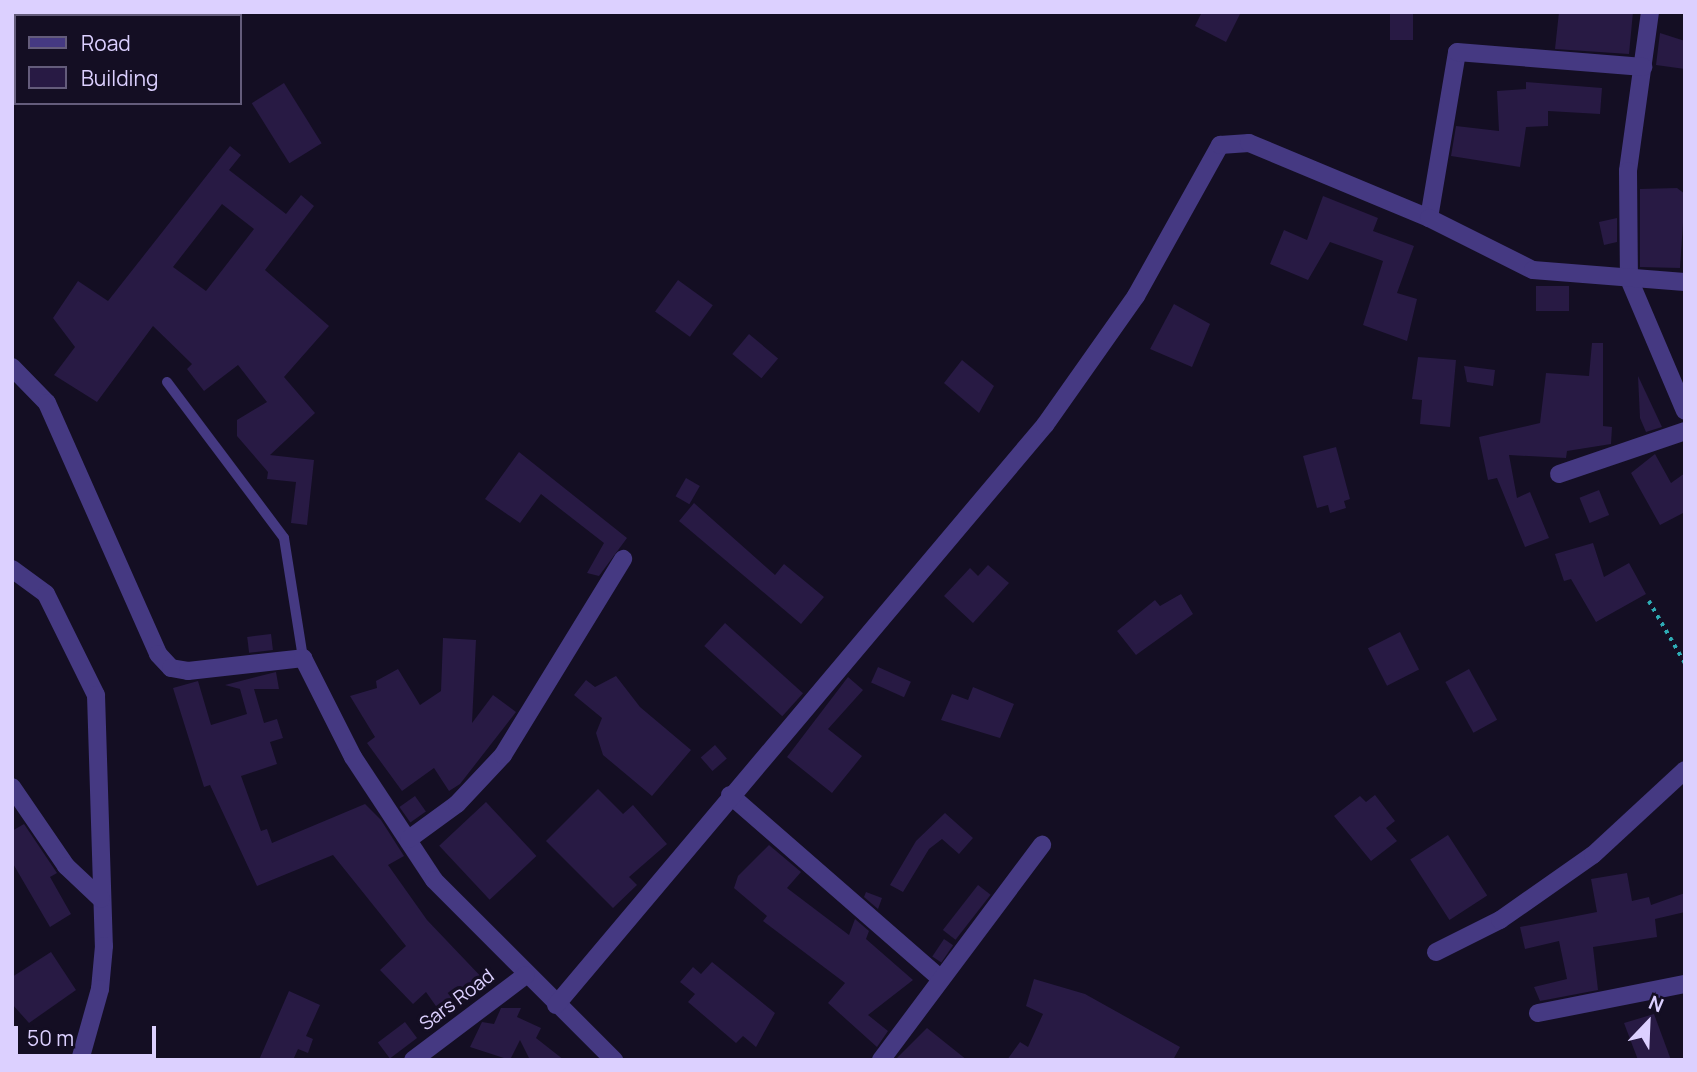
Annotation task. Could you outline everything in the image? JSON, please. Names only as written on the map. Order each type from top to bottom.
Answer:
[{"type":"street","points":[[1650,12],[1628,171],[1629,279],[1685,411]]},
{"type":"street","points":[[1429,218],[1457,52],[1643,67]]},
{"type":"street","points":[[556,1005],[730,794],[1045,425],[1136,296],[1220,145],[1249,143],[1429,218],[1533,270],[1685,282]]},
{"type":"street","points":[[12,367],[47,403],[164,661],[188,671],[303,658],[353,757],[434,880],[526,975],[614,1060]]},
{"type":"street","points":[[1559,474],[1685,431]]},
{"type":"street","points":[[409,839],[457,804],[503,755],[623,559]]},
{"type":"street","points":[[12,569],[46,594],[96,695],[102,899],[100,989],[80,1060]]},
{"type":"street","points":[[1436,952],[1500,920],[1593,855],[1685,770]]},
{"type":"street","points":[[12,787],[66,866],[102,899]]},
{"type":"street","points":[[730,794],[942,978]]},
{"type":"street","points":[[881,1060],[1042,845]]},
{"type":"street","name":"Sars Road","points":[[412,1060],[526,975]]},
{"type":"street","points":[[1538,1013],[1685,984]]},
{"type":"lane","points":[[167,382],[284,538],[303,658]]},
{"type":"path","points":[[1648,601],[1685,663]]},
{"type":"building","points":[[1202,12],[1241,12],[1226,42],[1195,26]]},
{"type":"building","points":[[1390,12],[1413,12],[1413,40],[1390,40]]},
{"type":"building","points":[[1559,12],[1633,12],[1629,54],[1555,49]]},
{"type":"building","points":[[1660,33],[1685,41],[1685,69],[1656,65]]},
{"type":"building","points":[[1526,82],[1602,88],[1600,114],[1548,111],[1548,126],[1526,127],[1520,167],[1451,156],[1456,126],[1499,131],[1497,91],[1526,89]]},
{"type":"building","points":[[284,83],[322,143],[289,163],[252,103]]},
{"type":"building","points":[[230,146],[241,155],[229,170],[286,214],[301,195],[314,206],[265,270],[329,326],[284,377],[315,413],[270,455],[314,460],[307,525],[291,523],[296,482],[267,479],[268,472],[237,436],[237,420],[267,402],[238,365],[204,391],[187,369],[192,364],[153,326],[97,402],[54,375],[75,347],[53,318],[78,281],[108,301]],"holes":[[[222,204],[254,229],[206,291],[173,267]]]},
{"type":"building","points":[[1677,188],[1685,194],[1680,268],[1640,267],[1640,189]]},
{"type":"building","points":[[1323,196],[1378,218],[1373,231],[1414,246],[1397,293],[1417,299],[1407,341],[1363,325],[1383,261],[1330,242],[1308,280],[1270,264],[1284,230],[1307,240]]},
{"type":"building","points":[[1617,218],[1617,242],[1604,245],[1599,222]]},
{"type":"building","points":[[678,280],[713,305],[690,337],[655,312]]},
{"type":"building","points":[[1536,286],[1569,286],[1569,311],[1536,311]]},
{"type":"building","points":[[1174,304],[1210,324],[1192,367],[1150,349]]},
{"type":"building","points":[[749,334],[778,358],[761,378],[732,354]]},
{"type":"building","points":[[1592,343],[1603,343],[1603,426],[1612,427],[1611,444],[1567,451],[1566,458],[1509,455],[1517,498],[1530,492],[1549,538],[1525,547],[1497,478],[1488,480],[1479,437],[1540,423],[1546,373],[1589,376]]},
{"type":"building","points":[[1418,357],[1456,360],[1450,427],[1420,424],[1422,400],[1412,399]]},
{"type":"building","points":[[962,360],[994,386],[979,413],[944,383]]},
{"type":"building","points":[[1464,366],[1495,370],[1493,386],[1467,382]]},
{"type":"building","points":[[1638,376],[1662,427],[1646,432],[1640,418]]},
{"type":"building","points":[[1336,447],[1350,499],[1344,501],[1346,508],[1330,513],[1328,505],[1317,508],[1303,456]]},
{"type":"building","points":[[519,452],[627,538],[599,576],[587,573],[604,543],[541,494],[520,523],[485,499]]},
{"type":"building","points":[[1655,454],[1671,483],[1685,473],[1685,512],[1660,525],[1631,473]]},
{"type":"building","points":[[686,478],[700,486],[689,504],[676,496]]},
{"type":"building","points":[[1599,490],[1609,515],[1590,523],[1580,498]]},
{"type":"building","points":[[694,503],[775,575],[784,564],[824,597],[801,624],[679,521]]},
{"type":"building","points":[[1593,543],[1604,577],[1629,563],[1646,594],[1596,622],[1571,579],[1564,581],[1555,554]]},
{"type":"building","points":[[988,565],[1009,583],[973,623],[944,596],[970,568],[978,576]]},
{"type":"building","points":[[1181,594],[1193,614],[1136,655],[1117,631],[1155,600],[1160,606]]},
{"type":"building","points":[[725,623],[803,693],[782,716],[704,646]]},
{"type":"building","points":[[1400,632],[1419,669],[1387,686],[1368,648]]},
{"type":"building","points":[[271,634],[273,650],[249,653],[247,637]]},
{"type":"building","points":[[443,638],[476,640],[472,723],[493,695],[516,712],[460,784],[449,791],[434,768],[402,791],[367,743],[375,737],[350,696],[377,688],[376,681],[398,669],[420,705],[441,691]]},
{"type":"building","points":[[878,667],[911,682],[904,697],[871,683]]},
{"type":"building","points":[[1469,669],[1497,720],[1474,733],[1445,682]]},
{"type":"building","points":[[276,672],[279,689],[254,689],[264,723],[277,719],[283,738],[270,742],[277,764],[241,776],[261,831],[267,829],[272,843],[365,804],[381,820],[404,856],[388,865],[427,920],[487,983],[443,1016],[426,992],[413,1004],[380,970],[406,946],[333,855],[257,886],[210,785],[204,787],[173,688],[198,681],[211,725],[247,714],[240,689],[225,685]]},
{"type":"building","points":[[616,676],[640,707],[691,750],[652,796],[603,755],[596,733],[602,718],[574,695],[586,680],[595,687]]},
{"type":"building","points":[[848,677],[863,690],[828,729],[862,756],[832,793],[787,757]]},
{"type":"building","points":[[973,687],[1014,704],[1000,738],[941,720],[952,694],[968,700]]},
{"type":"building","points":[[715,745],[727,759],[712,771],[701,757]]},
{"type":"building","points":[[598,789],[623,814],[633,805],[667,844],[629,877],[637,885],[613,908],[546,841]]},
{"type":"building","points":[[1375,795],[1395,821],[1386,828],[1397,841],[1371,861],[1334,816],[1360,796],[1366,802]]},
{"type":"building","points":[[415,796],[426,812],[410,822],[399,807]]},
{"type":"building","points":[[486,802],[536,856],[490,900],[439,846]]},
{"type":"building","points":[[945,813],[973,838],[959,854],[942,839],[929,849],[903,892],[890,885],[916,841]]},
{"type":"building","points":[[24,824],[57,873],[50,877],[71,914],[50,927],[12,862],[12,831]]},
{"type":"building","points":[[1448,835],[1487,895],[1449,920],[1410,860]]},
{"type":"building","points":[[769,845],[801,872],[787,888],[849,935],[855,919],[869,931],[866,939],[913,980],[868,1015],[888,1031],[877,1047],[828,1003],[845,983],[763,921],[767,916],[734,888],[738,876]]},
{"type":"building","points":[[1627,873],[1632,901],[1649,897],[1651,905],[1685,893],[1685,912],[1655,919],[1657,937],[1593,947],[1598,990],[1540,1001],[1534,987],[1567,979],[1559,941],[1525,949],[1520,927],[1597,912],[1591,879]]},
{"type":"building","points":[[978,885],[991,895],[956,940],[943,930]]},
{"type":"building","points":[[866,892],[882,898],[878,909],[864,897]]},
{"type":"building","points":[[944,939],[953,945],[941,963],[932,956]]},
{"type":"building","points":[[51,952],[76,990],[29,1023],[12,1004],[12,977]]},
{"type":"building","points":[[712,962],[775,1013],[756,1047],[743,1036],[736,1043],[688,1002],[695,994],[680,982],[693,967],[701,974]]},
{"type":"building","points":[[1034,979],[1085,994],[1180,1047],[1173,1060],[1007,1060],[1020,1042],[1028,1047],[1043,1014],[1026,1006]]},
{"type":"building","points":[[289,991],[320,1005],[306,1036],[313,1039],[308,1053],[298,1049],[293,1060],[259,1060]]},
{"type":"building","points":[[501,1008],[521,1008],[517,1017],[541,1028],[536,1038],[564,1060],[530,1060],[520,1040],[510,1060],[470,1047],[482,1022],[494,1024]]},
{"type":"building","points":[[1654,1014],[1671,1060],[1638,1060],[1624,1023]]},
{"type":"building","points":[[405,1022],[417,1038],[390,1058],[378,1042]]},
{"type":"building","points":[[927,1028],[967,1060],[895,1060]]}]
